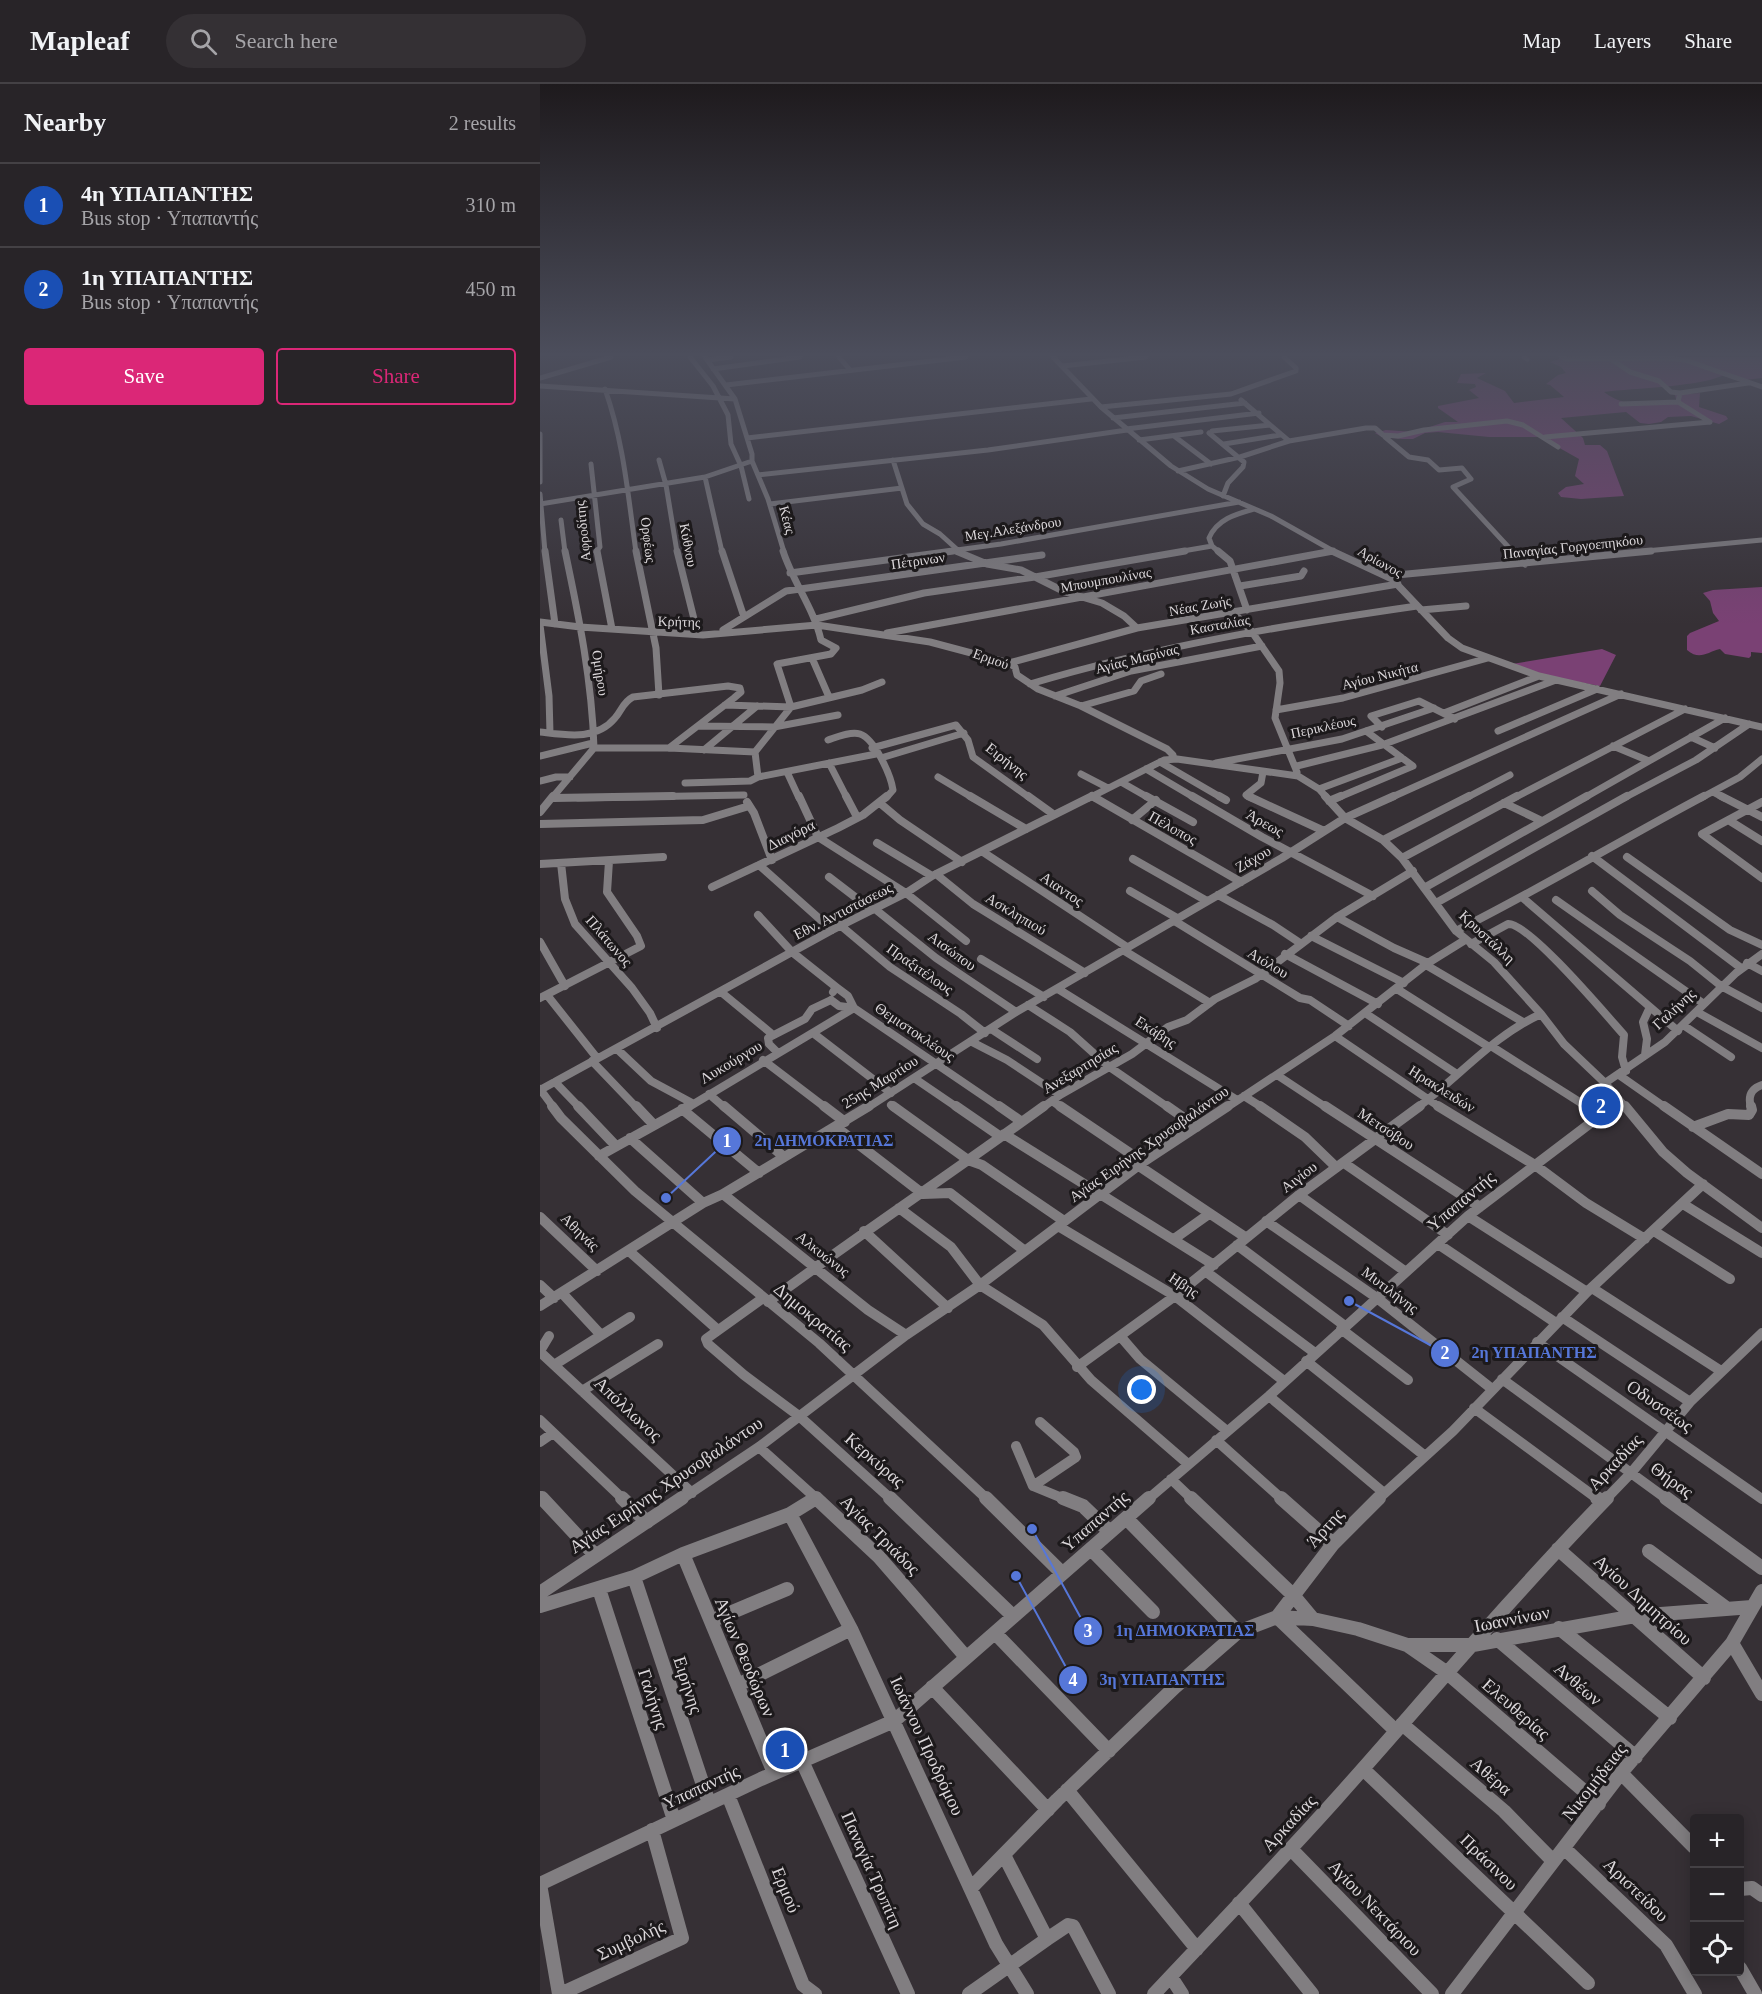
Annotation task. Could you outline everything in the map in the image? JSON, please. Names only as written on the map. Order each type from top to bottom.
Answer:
[{"type":"street","points":[[540,446],[540,482]]},
{"type":"street","name":"Ορφέως","points":[[621,446],[636,550],[654,633],[659,694]]},
{"type":"street","points":[[732,446],[741,466],[749,499]]},
{"type":"street","name":"Κέας","points":[[749,446],[752,461],[770,504],[790,573],[816,622],[821,640],[836,648],[831,654],[812,657]]},
{"type":"street","points":[[758,475],[1010,446]]},
{"type":"street","name":"Αρίωνος","points":[[1147,446],[1178,471],[1223,496],[1254,509],[1386,576],[1398,584],[1452,642],[1539,676],[1762,727]]},
{"type":"street","points":[[1187,446],[1211,464]]},
{"type":"street","points":[[1223,496],[1229,481],[1243,467],[1244,462],[1227,446]]},
{"type":"street","points":[[1178,471],[1240,457],[1273,446]]},
{"type":"street","points":[[1396,446],[1407,456],[1428,460],[1439,470],[1462,468],[1471,479],[1453,487],[1525,564]]},
{"type":"street","name":"Κύθνου","points":[[659,460],[666,485],[679,566],[698,635]]},
{"type":"street","points":[[893,460],[903,488],[902,495],[914,515],[923,524],[940,534],[955,550],[987,564],[1021,570],[1065,592],[1086,597],[1114,610],[1137,628]]},
{"type":"street","points":[[540,504],[666,485],[705,477],[752,461]]},
{"type":"street","name":"Αφροδίτης","points":[[591,464],[600,547],[596,552],[599,555],[612,630]]},
{"type":"street","points":[[705,477],[725,565],[744,617]]},
{"type":"street","points":[[770,504],[903,488]]},
{"type":"street","points":[[540,494],[555,624]]},
{"type":"street","name":"Μεγ.Αλεξάνδρου","points":[[790,573],[1023,541],[1239,502]]},
{"type":"street","points":[[1247,610],[1230,561],[1212,546],[1209,536],[1230,516],[1254,509]]},
{"type":"street","name":"Ομήρου","points":[[561,520],[570,585],[580,627],[593,706],[593,742]]},
{"type":"street","name":"Παναγίας Γοργοεπηκόου","points":[[1386,576],[1762,540]]},
{"type":"street","points":[[816,622],[924,593],[1035,577],[1212,546]]},
{"type":"street","name":"Μπουμπουλίνας","points":[[883,634],[1333,551]]},
{"type":"street","name":"Πέτρινων","points":[[716,634],[782,592],[1042,555]]},
{"type":"street","points":[[1240,586],[1302,576],[1304,571]]},
{"type":"street","name":"Νέας Ζωής","points":[[1009,663],[1137,628],[1398,584]]},
{"type":"street","name":"Κασταλίας","points":[[1030,684],[1138,653],[1252,632],[1419,608],[1466,606]]},
{"type":"street","points":[[1160,762],[1171,759],[1298,776],[1296,766],[1275,718],[1280,677],[1252,632],[1233,612]]},
{"type":"street","name":"Κρήτης","points":[[540,623],[698,635],[816,622]]},
{"type":"street","name":"Ερμού","points":[[816,622],[964,650],[1009,663],[1015,667],[1017,675],[1030,684],[1081,706],[1167,749],[1173,755],[1171,759]]},
{"type":"street","points":[[540,623],[549,696],[550,733]]},
{"type":"street","name":"Αγίας Μαρίνας","points":[[1054,696],[1090,683],[1161,664],[1262,646]]},
{"type":"street","points":[[791,707],[777,666],[781,662],[812,657],[830,697]]},
{"type":"street","name":"Αγίου Νικήτα","points":[[1276,710],[1343,698],[1488,658]]},
{"type":"street","points":[[1081,706],[1134,691],[1141,681],[1161,674]]},
{"type":"street","points":[[1444,713],[1539,676]]},
{"type":"street","points":[[1296,766],[1382,745],[1455,720],[1556,680]]},
{"type":"street","points":[[725,705],[791,707],[862,690],[882,681]]},
{"type":"street","points":[[540,812],[570,777],[593,742],[621,711],[625,701],[633,697],[659,694],[740,688],[741,692],[669,748]]},
{"type":"street","points":[[1497,731],[1597,689]]},
{"type":"street","name":"Ζάχου","points":[[1175,919],[1346,818],[1620,694]]},
{"type":"street","points":[[1382,727],[1371,716],[1419,701],[1455,720]]},
{"type":"street","points":[[704,750],[757,706]]},
{"type":"street","points":[[744,795],[754,779],[755,752],[791,707]]},
{"type":"street","name":"Περικλέους","points":[[1216,764],[1287,748],[1342,739],[1434,708]]},
{"type":"street","points":[[1402,858],[1685,709]]},
{"type":"street","points":[[698,726],[774,727],[838,714]]},
{"type":"street","points":[[1424,888],[1725,718]]},
{"type":"street","points":[[1437,903],[1585,818],[1715,748],[1749,724]]},
{"type":"street","points":[[876,753],[949,726],[956,726],[964,733]]},
{"type":"street","points":[[1329,801],[1413,766],[1366,731]]},
{"type":"street","points":[[540,732],[593,742],[755,752]]},
{"type":"street","points":[[685,783],[754,779],[964,733]]},
{"type":"street","name":"Ειρήνης","points":[[964,733],[973,757],[1053,814]]},
{"type":"street","points":[[828,740],[859,734],[865,736],[889,773],[892,785],[889,796],[881,804],[900,820],[962,862]]},
{"type":"street","points":[[1691,737],[1715,748]]},
{"type":"street","points":[[540,756],[593,742]]},
{"type":"street","points":[[1613,746],[1649,761]]},
{"type":"street","points":[[1319,789],[1402,758]]},
{"type":"street","points":[[1456,931],[1522,898],[1592,856],[1740,777],[1762,759]]},
{"type":"street","points":[[1160,762],[1226,800]]},
{"type":"street","name":"Εθν. Αντιστάσεως","points":[[540,1090],[836,928],[906,893],[934,875],[1160,762]]},
{"type":"street","points":[[828,764],[857,817]]},
{"type":"street","name":"Άρεως","points":[[1146,769],[1290,853],[1373,896]]},
{"type":"street","points":[[786,772],[818,837],[906,893],[966,941]]},
{"type":"street","points":[[1263,772],[1261,783],[1246,795],[1324,831]]},
{"type":"street","points":[[1081,774],[1108,788]]},
{"type":"street","points":[[1383,840],[1510,774]]},
{"type":"street","name":"Κρυστάλλη","points":[[1298,776],[1308,780],[1319,789],[1346,818],[1383,840],[1402,858],[1456,931],[1494,962],[1541,1014],[1564,1044],[1605,1083],[1663,1152],[1762,1228]]},
{"type":"street","points":[[540,782],[556,777],[570,777]]},
{"type":"street","points":[[938,777],[1026,829]]},
{"type":"street","points":[[1121,782],[1193,822]]},
{"type":"street","points":[[1713,792],[1762,817]]},
{"type":"street","points":[[554,798],[744,795]]},
{"type":"street","points":[[744,795],[754,813],[772,860]]},
{"type":"street","name":"Πέλοπος","points":[[1092,796],[1241,882]]},
{"type":"street","points":[[1132,820],[1156,800]]},
{"type":"street","points":[[1762,802],[1702,834],[1762,878]]},
{"type":"street","points":[[1504,803],[1542,821]]},
{"type":"street","name":"Διαγόρα","points":[[712,887],[772,860],[881,804]]},
{"type":"street","points":[[540,824],[703,820],[749,806]]},
{"type":"street","points":[[1730,821],[1762,840]]},
{"type":"street","name":"Ασκληπιού","points":[[877,843],[934,875],[973,904],[1085,973]]},
{"type":"street","name":"Αιαντος","points":[[983,852],[1125,949],[1210,1003]]},
{"type":"street","points":[[1592,856],[1744,966],[1762,971]]},
{"type":"street","points":[[540,864],[663,857]]},
{"type":"street","points":[[1627,857],[1730,930],[1762,945]]},
{"type":"street","points":[[1133,859],[1207,901]]},
{"type":"street","points":[[609,861],[607,892],[639,941],[640,947],[543,997],[594,1059],[654,1125]]},
{"type":"street","name":"Πλάτωνος","points":[[561,863],[565,899],[575,924],[607,963],[632,988],[650,1013],[657,1028]]},
{"type":"street","name":"Πραξιτέλους","points":[[759,865],[836,928],[890,967],[988,1031],[1037,1059]]},
{"type":"street","name":"Ανεξαρτησίας","points":[[706,1339],[864,1231],[923,1194],[1056,1098],[1132,1054],[1168,1027],[1187,1020],[1210,1003],[1260,974],[1337,917],[1413,871]]},
{"type":"street","name":"Αισώπου","points":[[829,877],[936,958],[1016,1012]]},
{"type":"street","name":"Αιόλου","points":[[1130,891],[1260,974],[1300,998],[1310,1000],[1349,1026]]},
{"type":"street","points":[[1592,891],[1620,915],[1690,962],[1721,986],[1762,1008]]},
{"type":"street","points":[[1218,895],[1273,925],[1300,943]]},
{"type":"street","points":[[1522,898],[1650,1007],[1680,1028],[1731,1057]]},
{"type":"street","points":[[1556,900],[1701,1008],[1762,1048]]},
{"type":"street","points":[[758,915],[792,952],[848,996],[854,1008]]},
{"type":"street","points":[[1337,917],[1427,964],[1523,1022]]},
{"type":"street","name":"25ης Μαρτίου","points":[[540,1306],[703,1203],[759,1173],[891,1093],[1016,1012],[1058,990],[1175,919]]},
{"type":"street","name":"Αγίας Ειρήνης Χρυσοβαλάντου","points":[[540,1593],[759,1447],[906,1335],[980,1285],[1141,1164],[1335,1036],[1427,964],[1468,942],[1510,923],[1518,924],[1536,939],[1624,1035],[1622,1073]]},
{"type":"street","points":[[1311,936],[1400,986],[1490,1047],[1600,1115]]},
{"type":"street","points":[[540,942],[565,986]]},
{"type":"street","points":[[1285,954],[1378,1004]]},
{"type":"street","name":"Γαλήνης","points":[[1605,1083],[1622,1073],[1680,1028],[1721,986],[1762,954]]},
{"type":"street","points":[[981,959],[1044,997]]},
{"type":"street","points":[[777,1052],[768,1041],[772,1034],[804,1020],[812,1009],[831,1000],[836,987]]},
{"type":"street","name":"Εκάβης","points":[[1058,990],[1145,1044],[1303,1136],[1340,1165],[1448,1235]]},
{"type":"street","points":[[721,992],[772,1034]]},
{"type":"street","name":"Θεμιστοκλέους","points":[[831,1000],[839,1006],[854,1008],[1022,1122]]},
{"type":"street","points":[[1028,1005],[1070,1032],[1108,1066],[1197,1127]]},
{"type":"street","points":[[1645,1055],[1647,1040],[1643,1022],[1650,1007]]},
{"type":"street","name":"Λυκούργου","points":[[598,1156],[709,1094],[854,1008]]},
{"type":"street","points":[[1365,1013],[1457,1074]]},
{"type":"street","name":"Αιγίου","points":[[1077,1367],[1175,1296],[1299,1195],[1428,1100],[1490,1047],[1523,1022],[1541,1014]]},
{"type":"street","points":[[813,1033],[891,1093]]},
{"type":"street","name":"Ηρακλειδών","points":[[1335,1036],[1428,1100],[1535,1165],[1578,1198],[1731,1279]]},
{"type":"street","points":[[972,1042],[1007,1060],[1209,1214],[1408,1380]]},
{"type":"street","points":[[617,1049],[649,1082],[692,1103]]},
{"type":"street","points":[[763,1060],[923,1194],[950,1193]]},
{"type":"street","points":[[1622,1073],[1693,1127],[1762,1174]]},
{"type":"street","name":"Μετσόβου","points":[[1277,1075],[1480,1207]]},
{"type":"street","points":[[915,1078],[1099,1195],[1174,1239],[1425,1456]]},
{"type":"street","points":[[555,1082],[616,1146]]},
{"type":"street","points":[[1693,1127],[1728,1114],[1749,1115],[1752,1110],[1748,1099],[1750,1093],[1762,1084]]},
{"type":"street","name":"Δημοκρατίας","points":[[540,1090],[561,1118],[598,1156],[673,1223],[819,1343],[953,1465],[1062,1573]]},
{"type":"street","points":[[1437,1092],[1441,1108]]},
{"type":"street","points":[[709,1094],[784,1157]]},
{"type":"street","name":"Υπαπαντής","points":[[540,1884],[774,1773],[894,1721],[1062,1573],[1269,1396],[1468,1216],[1600,1115],[1613,1106],[1622,1104]]},
{"type":"street","name":"Ηβης","points":[[891,1106],[968,1160],[982,1165],[1061,1224],[1175,1296],[1284,1381]]},
{"type":"street","points":[[682,1109],[759,1173]]},
{"type":"street","points":[[630,1138],[703,1203]]},
{"type":"street","points":[[936,1184],[1025,1251]]},
{"type":"street","name":"Άρτης","points":[[1277,1617],[1333,1544],[1474,1408],[1559,1320],[1703,1184]]},
{"type":"street","name":"Αλκυώνυς","points":[[723,1194],[868,1310],[906,1335]]},
{"type":"street","points":[[1299,1195],[1406,1272]]},
{"type":"street","points":[[1683,1204],[1762,1253]]},
{"type":"street","points":[[899,1208],[951,1246],[980,1285],[1043,1325],[1070,1354],[1077,1367],[1188,1464]]},
{"type":"street","points":[[1174,1239],[1199,1218],[1209,1214]]},
{"type":"street","points":[[1468,1216],[1721,1371]]},
{"type":"street","name":"Αθηνάς","points":[[540,1217],[597,1271]]},
{"type":"street","name":"Μυτιλήνης","points":[[1266,1221],[1377,1298],[1492,1389]]},
{"type":"street","points":[[864,1231],[948,1308]]},
{"type":"street","points":[[1438,1244],[1690,1401]]},
{"type":"street","points":[[629,1251],[718,1330]]},
{"type":"street","points":[[540,1285],[558,1295],[602,1335]]},
{"type":"street","points":[[554,1365],[630,1317]]},
{"type":"street","name":"Αρκαδίας","points":[[1154,1994],[1291,1849],[1446,1672],[1631,1473],[1690,1401],[1762,1333]]},
{"type":"street","name":"Απόλλωνος","points":[[549,1336],[540,1352],[692,1493]]},
{"type":"street","points":[[1121,1337],[1140,1359],[1227,1431]]},
{"type":"street","name":"Κερκύρας","points":[[706,1339],[744,1375],[798,1416],[899,1506],[1014,1616]]},
{"type":"street","name":"Οδυσσέως","points":[[1537,1342],[1762,1499]]},
{"type":"street","points":[[582,1391],[658,1344]]},
{"type":"street","name":"Θήρας","points":[[1503,1379],[1762,1568]]},
{"type":"street","points":[[1269,1396],[1384,1493]]},
{"type":"street","points":[[1474,1408],[1602,1502]]},
{"type":"street","points":[[540,1420],[647,1522]]},
{"type":"street","points":[[1033,1486],[1076,1457],[1074,1452],[1040,1422]]},
{"type":"street","points":[[540,1442],[553,1433]]},
{"type":"street","points":[[1216,1440],[1333,1544]]},
{"type":"street","points":[[1016,1446],[1033,1486],[1083,1506],[1110,1532]]},
{"type":"street","name":"Αγίας Τριάδος","points":[[759,1447],[777,1466],[866,1543],[966,1658]]},
{"type":"street","points":[[1171,1479],[1293,1595],[1313,1619]]},
{"type":"street","points":[[540,1496],[596,1554]]},
{"type":"street","points":[[540,1606],[598,1590],[634,1577],[683,1554],[790,1514],[816,1498]]},
{"type":"street","name":"Ιωάννου Προδρόμου","points":[[790,1514],[852,1629],[996,1944],[1027,1994]]},
{"type":"street","points":[[1126,1518],[1238,1632]]},
{"type":"street","points":[[1091,1549],[1153,1612]]},
{"type":"street","name":"Αγίου Δημητρίου","points":[[1558,1549],[1704,1678]]},
{"type":"street","points":[[1649,1551],[1726,1608]]},
{"type":"street","name":"Αγίων Θεοδώρων","points":[[683,1554],[774,1773]]},
{"type":"street","name":"Ειρήνης","points":[[634,1577],[709,1803]]},
{"type":"street","points":[[711,1622],[788,1588]]},
{"type":"street","name":"Γαλήνης","points":[[598,1590],[674,1820]]},
{"type":"street","name":"Νικομήδειας","points":[[1452,1994],[1621,1773],[1732,1643],[1762,1591]]},
{"type":"street","name":"Ιωαννίνων","points":[[1277,1617],[1295,1616],[1313,1619],[1358,1629],[1407,1645],[1473,1645],[1635,1616],[1752,1607]]},
{"type":"street","points":[[971,1888],[1067,1790],[1144,1716],[1238,1632],[1277,1617]]},
{"type":"street","name":"Αθέρα","points":[[1277,1617],[1399,1727],[1504,1811],[1553,1861]]},
{"type":"street","points":[[1559,1628],[1670,1718]]},
{"type":"street","points":[[738,1685],[852,1629]]},
{"type":"street","points":[[994,1633],[1109,1751]]},
{"type":"street","name":"Ανθέων","points":[[1497,1639],[1636,1757]]},
{"type":"street","points":[[1732,1643],[1762,1694]]},
{"type":"street","name":"Ελευθερίας","points":[[1407,1645],[1446,1672],[1599,1804]]},
{"type":"street","points":[[932,1687],[1048,1810]]},
{"type":"street","name":"Παναγία Τρυπίτη","points":[[802,1761],[908,1994]]},
{"type":"street","name":"Πράσινου","points":[[1363,1769],[1588,1983]]},
{"type":"street","points":[[1621,1773],[1690,1842]]},
{"type":"street","points":[[1067,1790],[1197,1949]]},
{"type":"street","name":"Ερμού","points":[[728,1795],[804,1988],[815,1994]]},
{"type":"street","name":"Συμβολής","points":[[540,1884],[560,1994],[682,1938],[652,1830]]},
{"type":"street","name":"Αγίου Νεκτάριου","points":[[1291,1849],[1432,1994]]},
{"type":"street","name":"Αριστείδου","points":[[1565,1849],[1666,1945],[1695,1994]]},
{"type":"street","points":[[1004,1855],[1047,1939]]},
{"type":"street","points":[[1744,1890],[1759,1893]]},
{"type":"street","points":[[1239,1904],[1312,1994]]},
{"type":"street","points":[[969,1994],[1068,1925],[1073,1926],[1109,1994]]},
{"type":"street","points":[[1744,1975],[1755,1994]]},
{"type":"street","points":[[1171,1977],[1182,1994]]},
{"type":"shaded area","points":[[1556,446],[1601,446],[1607,451],[1624,496],[1581,499],[1561,497],[1558,493],[1566,487],[1584,484],[1575,476],[1579,459]]},
{"type":"shaded area","points":[[1762,587],[1762,653],[1751,652],[1749,658],[1725,654],[1720,649],[1704,655],[1696,655],[1687,650],[1687,636],[1690,633],[1719,621],[1713,613],[1710,601],[1703,593],[1713,590]]},
{"type":"shaded area","points":[[1602,649],[1616,655],[1600,686],[1551,677],[1512,664]]},
{"type":"place","name":"1η ΥΠΑΠΑΝΤΗΣ","points":[[1601,1106]]},
{"type":"place","name":"2η ΔΗΜΟΚΡΑΤΙΑΣ","points":[[666,1198]]},
{"type":"place","name":"2η ΥΠΑΠΑΝΤΗΣ","points":[[1349,1301]]},
{"type":"place","name":"1η ΔΗΜΟΚΡΑΤΙΑΣ","points":[[1032,1529]]},
{"type":"place","name":"3η ΥΠΑΠΑΝΤΗΣ","points":[[1016,1576]]},
{"type":"place","name":"4η ΥΠΑΠΑΝΤΗΣ","points":[[785,1750]]}]
